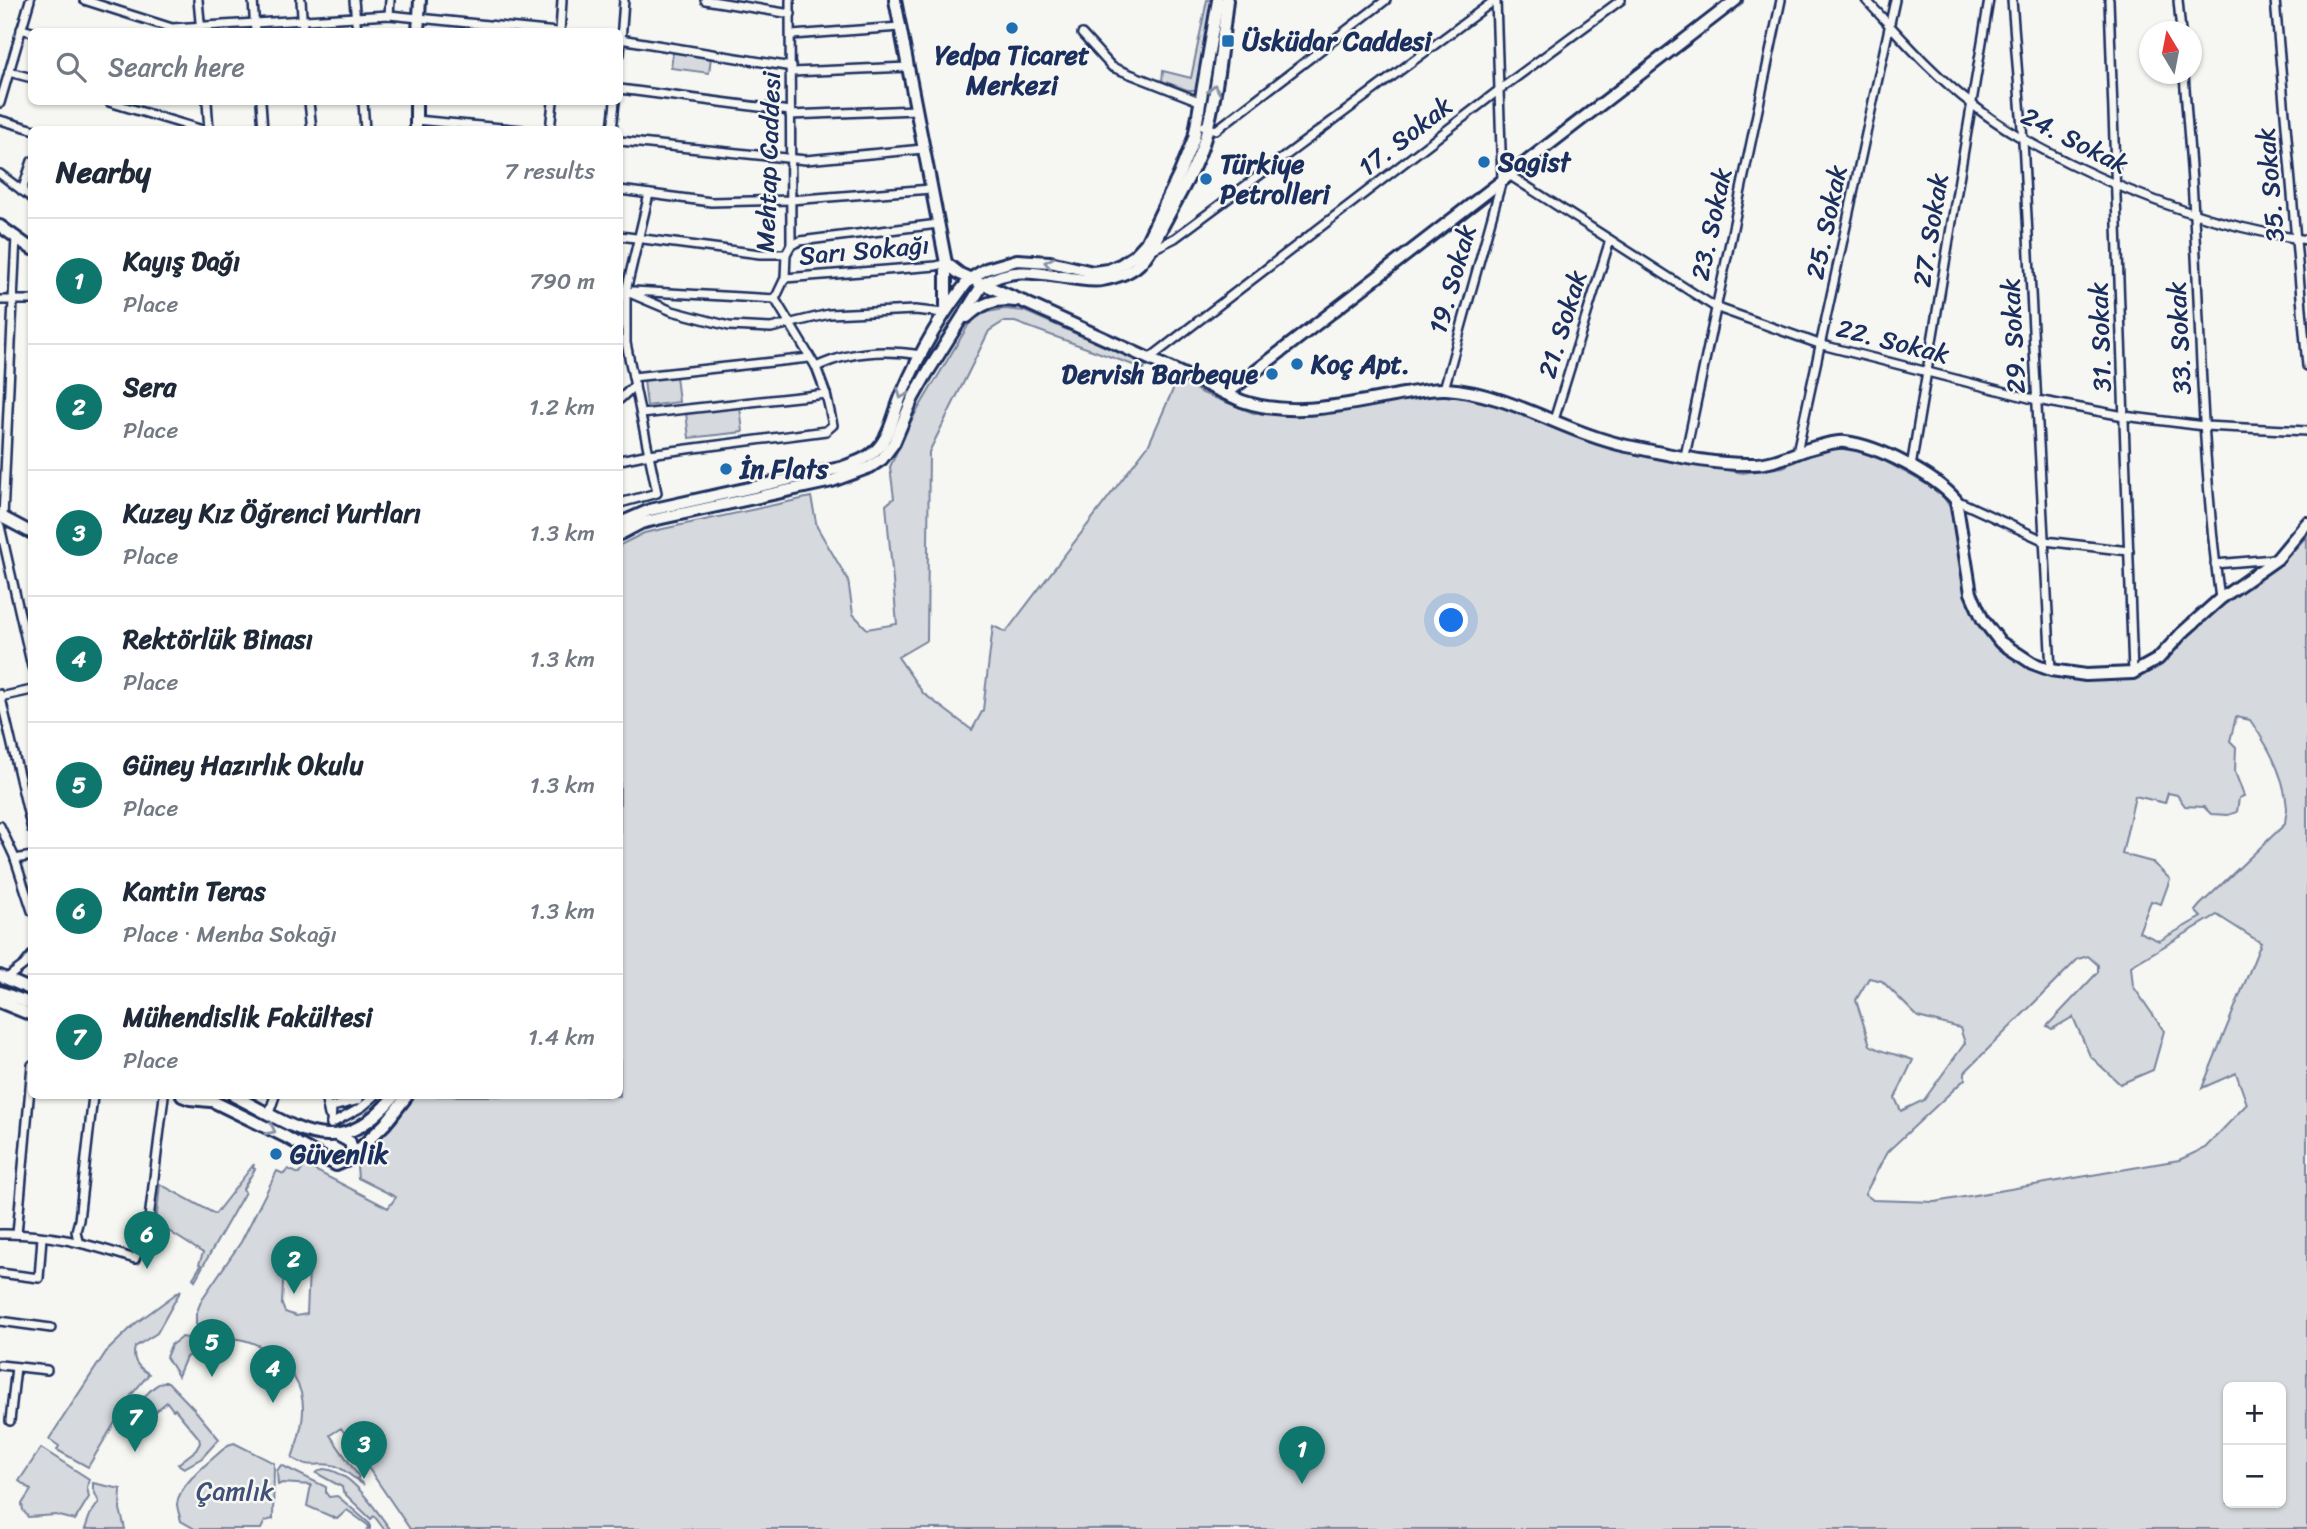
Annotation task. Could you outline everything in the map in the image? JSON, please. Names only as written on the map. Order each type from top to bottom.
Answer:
[{"type":"main road","points":[[418,28],[421,0]]},
{"type":"main road","points":[[895,0],[946,263],[945,310]]},
{"type":"main road","points":[[623,532],[641,523],[662,517],[832,481],[870,467],[882,459],[894,443],[913,398],[983,284],[1018,271],[1098,281],[1129,272],[1142,262],[1153,249],[1166,219],[1185,188],[1208,128],[1218,0]]},
{"type":"main road","points":[[623,522],[650,510],[816,474],[863,459],[878,448],[886,437],[902,394],[945,310],[970,279],[986,269],[1017,260],[1050,262],[1093,272],[1108,270],[1134,256],[1146,243],[1189,152],[1199,101],[1227,0]]},
{"type":"main road","points":[[1226,394],[1735,0]]},
{"type":"main road","points":[[416,105],[416,125]]},
{"type":"main road","points":[[0,226],[28,246]]},
{"type":"main road","points":[[946,263],[960,274],[1003,295],[1258,406],[1303,410],[1444,388],[1480,393],[1598,438],[1730,463],[1756,464],[1844,442],[1874,449],[1947,489],[1956,500],[1971,593],[1983,620],[2000,642],[2032,663],[2051,670],[2086,675],[2133,673],[2158,659],[2220,599],[2277,559],[2307,523]]},
{"type":"main road","points":[[997,278],[1003,295]]},
{"type":"main road","points":[[947,281],[959,292],[1003,295]]},
{"type":"main road","points":[[954,330],[982,304],[1003,295]]},
{"type":"main road","points":[[1,519],[28,531]]},
{"type":"main road","points":[[4,977],[28,988]]},
{"type":"main road","points":[[0,992],[28,1002]]},
{"type":"main road","points":[[0,1002],[28,1013]]},
{"type":"main road","points":[[209,1099],[284,1136],[336,1166],[348,1160],[385,1124],[405,1099]]},
{"type":"main road","points":[[240,1099],[302,1130],[334,1133],[346,1138],[352,1146],[348,1160]]},
{"type":"main road","points":[[328,1163],[322,1151],[324,1143],[334,1133],[367,1122],[391,1099]]},
{"type":"street","points":[[0,103],[30,0]]},
{"type":"street","points":[[84,0],[172,28]]},
{"type":"street","points":[[198,0],[201,28]]},
{"type":"street","points":[[253,0],[255,27]]},
{"type":"street","points":[[301,0],[303,28]]},
{"type":"street","points":[[354,0],[356,28]]},
{"type":"street","points":[[389,15],[390,0]]},
{"type":"street","points":[[559,28],[562,0]]},
{"type":"street","points":[[621,28],[624,0]]},
{"type":"street","points":[[705,0],[791,14]]},
{"type":"street","name":"Mehtap Caddesi","points":[[775,299],[785,278],[786,254],[791,245],[790,0]]},
{"type":"street","points":[[1196,121],[1216,130],[1386,0]]},
{"type":"street","points":[[1153,249],[1175,238],[1495,0]]},
{"type":"street","name":"19. Sokak","points":[[1444,388],[1505,178],[1495,0]]},
{"type":"street","name":"17. Sokak","points":[[1150,358],[1499,90],[1621,0]]},
{"type":"street","name":"23. Sokak","points":[[1685,456],[1781,0]]},
{"type":"street","name":"24. Sokak","points":[[1866,0],[1928,65],[1972,105],[2023,141],[2115,186],[2194,215],[2307,240]]},
{"type":"street","name":"25. Sokak","points":[[1797,452],[1895,0]]},
{"type":"street","name":"27. Sokak","points":[[1911,467],[1989,0]]},
{"type":"street","name":"29. Sokak","points":[[2012,0],[2023,141],[2051,670]]},
{"type":"street","name":"31. Sokak","points":[[2109,0],[2133,673]]},
{"type":"street","points":[[2178,0],[2180,21]]},
{"type":"street","name":"35. Sokak","points":[[2275,0],[2307,366]]},
{"type":"street","points":[[228,28],[389,15],[522,28]]},
{"type":"street","points":[[792,35],[900,27]]},
{"type":"street","points":[[21,29],[28,31]]},
{"type":"street","points":[[1082,34],[1112,67],[1199,101]]},
{"type":"street","points":[[623,40],[792,70],[908,67]]},
{"type":"street","points":[[9,72],[28,77]]},
{"type":"street","name":"33. Sokak","points":[[2185,84],[2204,426],[2220,599]]},
{"type":"street","points":[[623,89],[790,113],[916,110]]},
{"type":"street","points":[[119,105],[190,126]]},
{"type":"street","points":[[207,105],[209,126]]},
{"type":"street","points":[[261,105],[263,126]]},
{"type":"street","points":[[309,105],[312,126]]},
{"type":"street","points":[[363,105],[365,126]]},
{"type":"street","points":[[550,126],[553,105]]},
{"type":"street","points":[[612,126],[615,105]]},
{"type":"street","points":[[0,120],[28,128]]},
{"type":"street","points":[[416,125],[437,126]]},
{"type":"street","points":[[623,141],[806,160],[923,149]]},
{"type":"street","points":[[0,174],[28,195]]},
{"type":"street","points":[[22,191],[28,174]]},
{"type":"street","name":"22. Sokak","points":[[1505,178],[1610,240],[1715,307],[1822,345],[2037,400],[2124,416],[2204,426],[2307,431]]},
{"type":"street","points":[[623,190],[711,202],[791,200],[931,189]]},
{"type":"street","points":[[623,289],[649,194]]},
{"type":"street","points":[[791,245],[938,224]]},
{"type":"street","points":[[16,236],[1,519],[28,648]]},
{"type":"street","points":[[623,236],[760,254],[786,254]]},
{"type":"street","name":"21. Sokak","points":[[1554,420],[1610,240]]},
{"type":"street","name":"Sarı Sokağı","points":[[785,278],[946,263]]},
{"type":"street","points":[[623,292],[775,299],[816,367],[833,425],[826,431],[623,459]]},
{"type":"street","points":[[623,292],[672,311],[729,326],[771,328],[829,314],[945,310]]},
{"type":"street","points":[[0,300],[28,300]]},
{"type":"street","points":[[623,305],[626,343],[657,493],[623,502]]},
{"type":"street","points":[[623,346],[626,343]]},
{"type":"street","points":[[816,367],[836,357],[876,351],[921,355]]},
{"type":"street","points":[[623,395],[634,381],[809,358]]},
{"type":"street","points":[[641,414],[826,394]]},
{"type":"street","points":[[1956,500],[2045,541],[2129,551]]},
{"type":"street","points":[[2215,564],[2277,559]]},
{"type":"street","points":[[28,691],[0,696],[28,813]]},
{"type":"street","points":[[0,826],[15,859],[28,899]]},
{"type":"street","points":[[15,859],[28,857]]},
{"type":"street","points":[[4,977],[28,960]]},
{"type":"street","points":[[17,1234],[29,1099]]},
{"type":"street","points":[[78,1241],[76,1231],[93,1099]]},
{"type":"street","points":[[0,1234],[78,1241],[135,1259],[148,1227],[164,1099]]},
{"type":"street","points":[[269,1113],[274,1099]]},
{"type":"street","points":[[326,1099],[334,1133]]},
{"type":"street","points":[[334,1133],[332,1107],[359,1099]]},
{"type":"street","points":[[334,1133],[371,1099]]},
{"type":"street","points":[[0,1273],[39,1278],[42,1237]]},
{"type":"street","points":[[0,1321],[51,1328]]},
{"type":"street","points":[[0,1365],[47,1370]]},
{"type":"street","points":[[10,1420],[16,1367]]},
{"type":"green space","points":[[1207,0],[1214,0],[1198,90],[1188,90],[1162,81],[1163,71],[1191,78]]},
{"type":"green space","points":[[673,52],[711,57],[709,73],[671,68]]},
{"type":"green space","points":[[1005,309],[1024,311],[1146,364],[1144,369],[1015,322],[1003,322],[989,331],[929,452],[927,640],[898,657],[923,693],[972,730],[983,710],[993,626],[1006,632],[1149,444],[1178,378],[1200,392],[1256,414],[1302,415],[1423,396],[1445,395],[1485,401],[1596,443],[1743,473],[1783,467],[1807,456],[1845,446],[1872,454],[1928,485],[1942,495],[1950,507],[1956,520],[1965,592],[1991,641],[2027,668],[2058,677],[2135,679],[2164,661],[2220,604],[2281,564],[2307,536],[2307,1529],[410,1529],[341,1428],[330,1435],[359,1477],[357,1479],[364,1485],[336,1466],[310,1465],[292,1458],[302,1418],[300,1388],[292,1375],[262,1347],[236,1339],[228,1340],[219,1348],[207,1346],[186,1357],[178,1376],[166,1357],[171,1345],[182,1337],[194,1339],[205,1334],[196,1324],[196,1314],[202,1299],[241,1242],[277,1171],[284,1174],[288,1169],[299,1174],[305,1165],[388,1208],[396,1197],[358,1178],[357,1166],[362,1156],[396,1122],[413,1099],[623,1099],[623,544],[644,533],[811,497],[817,527],[848,580],[853,614],[867,629],[897,624],[886,505],[894,498],[890,467],[908,426],[969,324],[981,315]],"holes":[[[2236,717],[2250,720],[2269,750],[2279,773],[2286,796],[2285,824],[2200,905],[2195,911],[2201,917],[2159,941],[2139,932],[2151,901],[2161,904],[2170,879],[2152,862],[2122,854],[2135,796],[2165,803],[2168,793],[2177,795],[2185,806],[2204,807],[2211,814],[2228,815],[2237,812],[2239,798],[2244,796],[2235,772],[2236,747],[2230,741]],[[2217,915],[2261,943],[2202,1088],[2236,1073],[2247,1104],[2205,1148],[2179,1160],[1935,1202],[1873,1200],[1865,1194],[1887,1152],[1965,1079],[1965,1072],[2078,959],[2088,956],[2098,965],[2098,972],[2047,1026],[2052,1029],[2073,1017],[2090,1056],[2120,1084],[2153,1070],[2164,1031],[2133,986],[2131,966]],[[1869,978],[1882,981],[1918,1017],[1960,1028],[1965,1043],[1924,1100],[1901,1111],[1895,1098],[1913,1060],[1870,1045],[1856,1000]],[[306,1243],[310,1246],[307,1314],[296,1316],[285,1312],[282,1305],[283,1282],[285,1278],[290,1279],[293,1272],[297,1272],[299,1264],[290,1259],[290,1248]]]},
{"type":"green space","points":[[676,376],[679,402],[647,406],[644,380]]},
{"type":"green space","points":[[740,407],[743,432],[689,438],[686,413]]},
{"type":"green space","points":[[254,1164],[255,1169],[243,1189],[245,1192],[195,1280],[193,1278],[201,1265],[199,1264],[203,1253],[156,1223],[160,1184],[215,1214]]},
{"type":"green space","points":[[181,1290],[157,1333],[135,1347],[135,1361],[149,1374],[132,1394],[88,1467],[57,1450],[59,1446],[49,1439],[106,1352],[136,1323]]},
{"type":"green space","points":[[163,1382],[168,1382],[219,1439],[202,1458],[184,1468],[178,1464],[196,1450],[200,1443],[199,1438],[175,1409],[167,1402],[143,1422],[134,1412],[150,1391]]},
{"type":"green space","name":"Çamlık","points":[[234,1443],[274,1463],[273,1519],[265,1521],[261,1529],[195,1529],[181,1521],[177,1506],[179,1496],[198,1472],[228,1445]]},
{"type":"green space","points":[[41,1448],[89,1479],[89,1497],[75,1520],[56,1515],[28,1517],[23,1510],[22,1504],[31,1490],[19,1481]]},
{"type":"green space","points":[[281,1465],[326,1487],[329,1497],[337,1496],[341,1499],[370,1524],[370,1529],[347,1510],[337,1519],[307,1506],[311,1485],[278,1485],[277,1471]]},
{"type":"green space","points":[[323,1469],[333,1471],[353,1483],[390,1529],[384,1529],[374,1516],[371,1519],[343,1492],[342,1487],[316,1473]]},
{"type":"green space","points":[[93,1483],[121,1489],[120,1509],[125,1529],[85,1529],[99,1502]]},
{"type":"place","name":"Yedpa Ticaret Merkezi","points":[[1012,28]]},
{"type":"place","name":"Üsküdar Caddesi","points":[[1228,41]]},
{"type":"place","name":"Sagist","points":[[1484,162]]},
{"type":"place","name":"Türkiye Petrolleri","points":[[1206,179]]},
{"type":"place","name":"Koç Apt.","points":[[1297,364]]},
{"type":"place","name":"Dervish Barbeque","points":[[1272,374]]},
{"type":"place","name":"İn Flats","points":[[726,469]]},
{"type":"place","name":"Güvenlik","points":[[276,1154]]},
{"type":"place","name":"Kantin Teras","points":[[147,1269]]},
{"type":"place","name":"Sera","points":[[294,1294]]},
{"type":"place","name":"Güney Hazırlık Okulu","points":[[212,1377]]},
{"type":"place","name":"Rektörlük Binası","points":[[273,1403]]},
{"type":"place","name":"Mühendislik Fakültesi","points":[[135,1452]]},
{"type":"place","name":"Kuzey Kız Öğrenci Yurtları","points":[[364,1479]]},
{"type":"place","name":"Kayış Dağı","points":[[1302,1484]]}]
